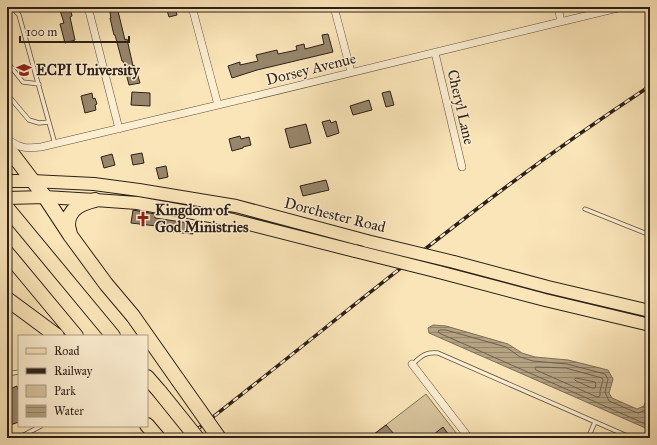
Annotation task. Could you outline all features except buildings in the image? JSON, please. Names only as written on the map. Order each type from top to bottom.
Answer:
[{"type":"highway","points":[[7,147],[106,284],[133,316],[146,335]]},
{"type":"highway","points":[[70,235],[68,224],[69,218],[76,207],[83,203],[95,200]]},
{"type":"highway","points":[[7,208],[112,335]]},
{"type":"highway","points":[[7,253],[75,335]]},
{"type":"highway","points":[[7,299],[56,335]]},
{"type":"highway","points":[[148,337],[218,438]]},
{"type":"highway","points":[[148,378],[197,438]]},
{"type":"highway","points":[[148,426],[158,438]]},
{"type":"main road","name":"Dorchester Road","points":[[7,181],[94,184],[236,206],[548,287],[650,311]]},
{"type":"main road","name":"Dorchester Road","points":[[7,198],[45,198],[137,203],[233,220],[545,300],[650,325]]},
{"type":"street","points":[[88,7],[119,129]]},
{"type":"street","points":[[192,7],[218,105]]},
{"type":"street","points":[[334,7],[351,72]]},
{"type":"street","points":[[558,7],[561,22]]},
{"type":"street","name":"Dorsey Avenue","points":[[7,139],[19,147],[30,148],[55,144],[622,7]]},
{"type":"street","name":"Cheryl Lane","points":[[435,53],[462,167]]},
{"type":"street","points":[[412,364],[469,438]]},
{"type":"lane","points":[[12,7],[19,16],[55,144]]},
{"type":"lane","points":[[7,62],[24,82],[39,84]]},
{"type":"lane","points":[[7,94],[29,120],[38,124],[49,122]]},
{"type":"lane","points":[[585,209],[650,235]]},
{"type":"lane","points":[[412,364],[420,357],[430,352],[438,353],[632,438]]},
{"type":"lane","points":[[7,374],[18,372]]},
{"type":"lane","points":[[588,438],[594,422]]},
{"type":"lane","points":[[18,438],[39,427]]},
{"type":"green space","points":[[426,394],[460,438],[369,438]]},
{"type":"water","points":[[433,325],[446,326],[508,344],[522,353],[535,357],[568,360],[608,370],[613,379],[609,393],[612,398],[637,409],[644,406],[648,395],[650,394],[650,430],[429,333],[428,328]]},
{"type":"railway","points":[[186,438],[462,220],[557,150],[650,86]]},
{"type":"place","name":"ECPI University","points":[[24,70]]},
{"type":"place","name":"Kingdom of God Ministries","points":[[143,219]]}]
